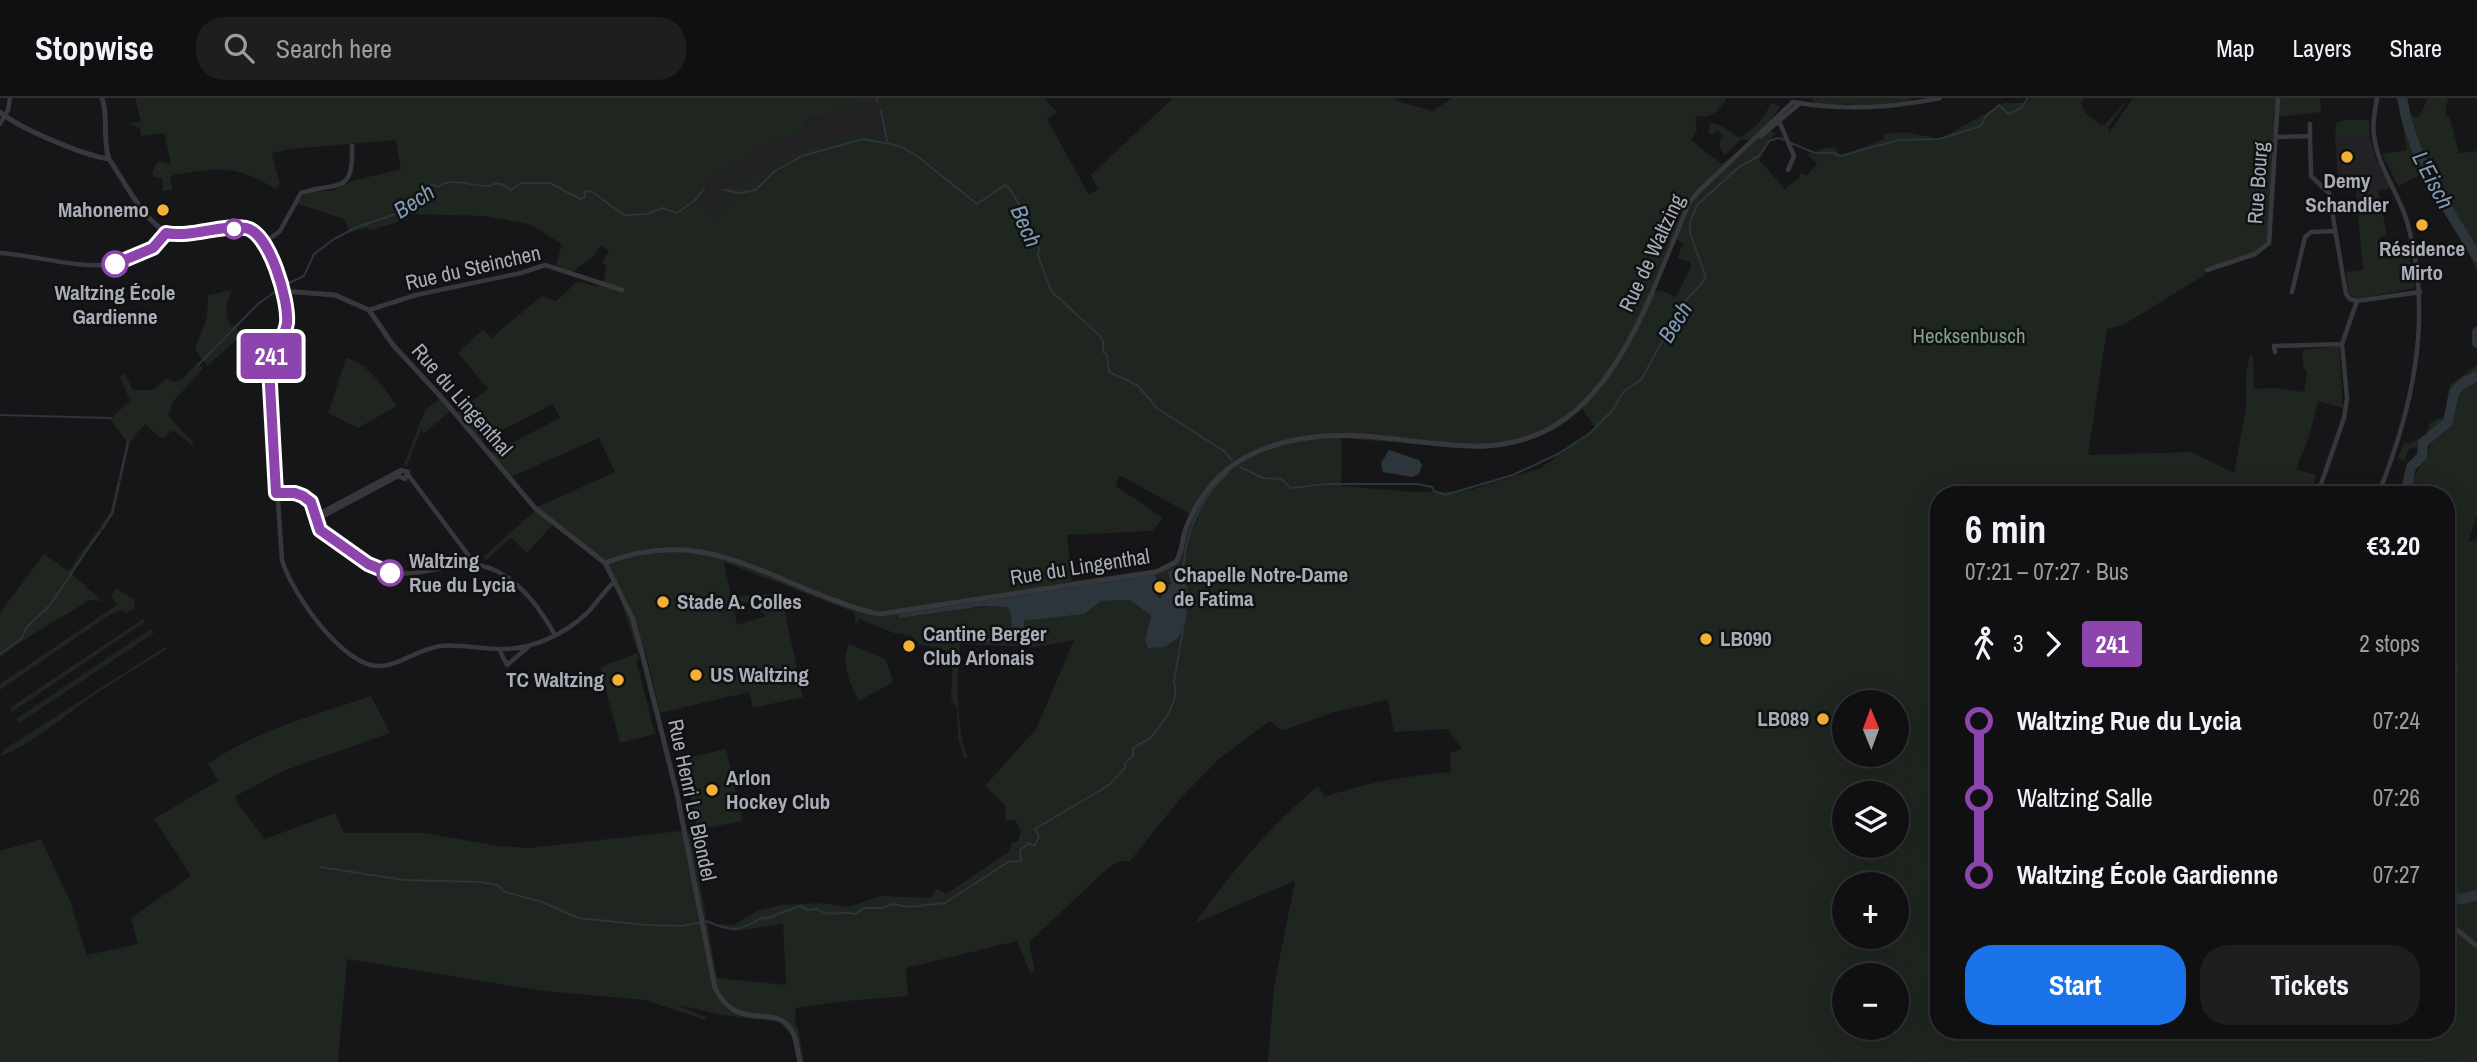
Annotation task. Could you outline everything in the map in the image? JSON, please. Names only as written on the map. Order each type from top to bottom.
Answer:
[{"type":"street","points":[[0,124],[10,98]]},
{"type":"street","points":[[102,98],[107,118],[106,149],[109,159],[143,210],[166,233],[187,234],[246,228],[254,231],[264,243],[283,291],[287,324],[271,355],[269,367],[280,551],[289,580],[301,600],[347,654],[361,662],[382,666],[413,653],[442,646],[499,649],[529,646],[555,635],[587,612],[615,580]]},
{"type":"street","points":[[1753,141],[1779,121],[1795,101],[1854,109],[1940,98]]},
{"type":"street","name":"Rue Bourg","points":[[2207,270],[2255,254],[2269,243],[2278,98]]},
{"type":"street","points":[[2377,98],[2373,123],[2375,144],[2403,206],[2420,292],[2416,364],[2408,406],[2398,445],[2382,486]]},
{"type":"street","name":"Rue de Waltzing","points":[[1581,406],[1611,368],[1652,293],[1689,203],[1795,101]]},
{"type":"street","points":[[2,114],[72,147],[109,159]]},
{"type":"street","points":[[1779,121],[1794,156],[1788,170]]},
{"type":"street","points":[[2310,124],[2311,176],[2315,183],[2329,193],[2346,294],[2357,301],[2420,292]]},
{"type":"street","points":[[2277,136],[2310,136]]},
{"type":"street","points":[[264,243],[280,231],[301,193],[334,187],[349,178],[353,169],[352,146]]},
{"type":"street","points":[[2292,292],[2305,237],[2311,232],[2334,231]]},
{"type":"street","points":[[0,253],[83,265],[107,265],[147,252],[158,244],[166,233]]},
{"type":"street","name":"Rue du Steinchen","points":[[369,310],[442,288],[521,273],[545,265],[590,282],[622,290]]},
{"type":"street","points":[[283,291],[335,295],[369,310]]},
{"type":"street","points":[[2320,486],[2344,418],[2347,398],[2342,344],[2357,301]]},
{"type":"street","name":"Rue du Lingenthal","points":[[369,310],[393,345],[442,398],[535,508],[605,563],[615,580]]},
{"type":"street","points":[[2275,352],[2274,346],[2342,344]]},
{"type":"street","name":"Rue du Lingenthal","points":[[605,563],[646,551],[701,551],[726,556],[856,608],[880,614],[1156,572],[1176,562],[1193,515],[1214,482],[1244,458],[1258,452],[1291,441],[1344,433],[1469,446],[1501,444],[1545,432],[1563,422],[1581,406]]},
{"type":"street","points":[[316,518],[399,474],[404,480],[408,476],[476,565]]},
{"type":"street","points":[[276,493],[303,496],[311,502],[320,530],[368,564],[390,573],[410,575],[458,565],[476,565],[500,574],[520,587],[537,604],[555,635]]},
{"type":"street","name":"Rue Henri Le Blondel","points":[[615,580],[632,617],[677,794],[715,988],[731,1010],[739,1014],[780,1018],[786,1023],[794,1035],[800,1062]]},
{"type":"street","points":[[499,649],[507,665],[529,646]]},
{"type":"street","points":[[2455,928],[2477,946]]},
{"type":"shaded area","points":[[876,99],[886,140],[853,135],[800,152],[740,180],[727,199],[733,208],[715,218],[699,201],[709,182],[726,168],[747,159],[758,148],[807,130],[805,122]]},
{"type":"shaded area","points":[[2370,136],[2375,157],[2390,188],[2378,191],[2382,210],[2358,214],[2355,176],[2338,176],[2335,138]]},
{"type":"shaded area","points":[[1389,450],[1419,460],[1422,465],[1419,474],[1412,477],[1383,472],[1381,463]]},
{"type":"shaded area","points":[[1178,566],[1186,567],[1184,579],[1188,602],[1178,638],[1165,647],[1148,648],[1145,640],[1151,616],[1130,600],[1101,601],[1084,614],[1024,621],[1024,632],[1011,643],[981,642],[978,639],[1005,637],[1013,633],[1007,607],[983,606],[899,618],[899,614],[1154,575],[1160,583],[1155,593],[1160,598],[1171,583],[1168,572]]},
{"type":"green space","name":"Hecksenbusch","points":[[135,98],[1044,98],[1057,112],[1047,119],[1089,195],[1098,189],[1091,175],[1173,98],[1395,98],[1394,100],[1433,111],[1452,98],[1727,98],[1712,115],[1698,115],[1695,119],[1697,131],[1691,140],[1722,164],[1751,141],[1741,139],[1725,155],[1719,147],[1722,134],[1718,130],[1709,134],[1710,123],[1720,125],[1740,138],[1758,124],[1772,103],[1780,107],[1765,129],[1775,133],[1759,160],[1785,189],[1800,177],[1799,173],[1806,176],[1817,164],[1808,155],[1815,155],[1817,150],[1835,147],[1840,155],[1884,139],[1884,134],[1906,132],[1940,139],[2004,103],[2026,103],[2031,98],[2084,98],[2081,102],[2085,113],[2101,125],[2129,98],[2108,128],[2109,133],[2133,98],[2320,98],[2321,112],[2278,117],[2269,243],[2262,250],[2207,270],[2203,276],[2123,325],[2107,329],[2088,455],[2191,452],[2234,473],[2246,409],[2246,373],[2250,355],[2253,355],[2254,389],[2275,388],[2304,392],[2307,372],[2303,367],[2303,350],[2339,346],[2343,408],[2318,401],[2309,437],[2296,469],[2316,475],[2313,486],[1930,486],[1930,1039],[2455,1039],[2455,486],[2410,486],[2433,440],[2423,441],[2420,446],[2409,449],[2404,461],[2398,458],[2404,442],[2410,444],[2426,434],[2430,423],[2445,416],[2450,385],[2477,365],[2477,515],[2468,542],[2477,539],[2477,1062],[1268,1062],[1274,987],[1295,881],[1195,923],[1252,850],[1283,817],[1318,786],[1325,797],[1387,780],[1451,772],[1450,753],[1462,749],[1447,729],[1394,732],[1388,700],[1334,712],[1282,731],[1270,721],[1219,759],[1179,800],[1130,861],[1119,861],[1106,870],[1029,942],[1035,971],[1030,972],[1017,941],[906,968],[908,996],[796,1008],[795,1023],[804,1062],[797,1062],[792,1036],[779,1022],[722,1015],[674,1004],[706,1017],[705,1020],[645,1000],[544,991],[347,959],[338,1062],[0,1062],[0,851],[41,839],[70,901],[87,955],[138,944],[131,918],[191,876],[154,819],[218,781],[208,764],[227,752],[287,724],[371,696],[390,733],[283,771],[236,796],[236,801],[265,839],[335,813],[344,833],[424,833],[499,846],[529,848],[680,831],[691,834],[717,978],[786,985],[783,924],[735,931],[718,924],[734,925],[757,911],[781,905],[821,903],[848,907],[881,896],[930,898],[937,889],[946,894],[1010,851],[1012,842],[1018,841],[1021,831],[1015,820],[1006,821],[1005,805],[985,786],[1036,729],[1074,640],[1036,647],[960,644],[959,717],[968,757],[964,758],[958,737],[957,708],[951,700],[953,652],[919,644],[912,636],[894,633],[859,619],[856,625],[854,612],[724,562],[737,625],[766,616],[749,602],[742,603],[736,596],[775,594],[783,604],[803,697],[753,708],[749,692],[660,713],[645,650],[638,653],[611,571],[554,523],[527,553],[511,538],[486,560],[483,557],[536,510],[535,508],[615,472],[599,438],[511,477],[491,453],[560,418],[553,404],[481,441],[457,412],[488,389],[458,353],[483,329],[491,338],[542,296],[556,301],[578,281],[600,285],[604,279],[606,265],[602,262],[609,251],[601,245],[594,256],[572,272],[556,265],[562,244],[529,224],[485,216],[409,214],[409,219],[371,230],[367,228],[350,232],[344,219],[296,203],[309,192],[334,190],[352,181],[401,169],[396,140],[272,153],[280,184],[275,189],[249,175],[215,170],[174,175],[170,177],[173,190],[163,191],[162,178],[154,177],[152,173],[158,161],[171,164],[164,133],[141,136],[140,129],[129,123],[141,122]],"holes":[[[876,100],[886,140],[854,135],[827,141],[796,153],[740,180],[735,187],[723,188],[720,197],[727,199],[732,208],[715,218],[699,201],[709,182],[726,168],[747,159],[759,148],[807,130],[806,121]],[[1676,238],[1683,244],[1677,258],[1690,262],[1691,266],[1676,297],[1660,290],[1653,293]],[[1582,408],[1595,428],[1541,468],[1467,491],[1414,492],[1341,486],[1342,438],[1480,447],[1477,450],[1506,446],[1547,433],[1560,427]],[[1119,475],[1192,515],[1176,561],[1156,569],[1072,581],[1067,535],[1152,531],[1163,518],[1116,486]],[[1183,567],[1184,615],[1176,637],[1168,643],[1158,645],[1145,640],[1151,616],[1130,600],[1101,601],[1084,614],[1024,621],[1011,643],[980,637],[1005,637],[1013,633],[1007,607],[992,606],[1155,593],[1160,598]],[[965,609],[900,618],[899,614]]]},
{"type":"green space","points":[[1812,98],[1911,98],[1911,101],[1853,107],[1852,103],[1835,106],[1814,104]]},
{"type":"green space","points":[[2398,98],[2408,98],[2410,111],[2414,117],[2419,117],[2428,98],[2448,98],[2445,115],[2449,116],[2459,153],[2477,151],[2477,271],[2465,246],[2420,175],[2398,186],[2382,154],[2407,150]]},
{"type":"green space","points":[[2345,120],[2369,120],[2370,136],[2335,138],[2336,123]]},
{"type":"green space","points":[[2382,210],[2387,235],[2379,238],[2382,254],[2389,258],[2409,253],[2415,288],[2357,299],[2349,294],[2346,272],[2363,270],[2358,214]]},
{"type":"green space","points":[[232,290],[226,311],[230,324],[237,327],[241,336],[207,366],[195,349],[207,317],[208,295]]},
{"type":"green space","points":[[346,358],[368,370],[397,406],[358,428],[328,413]]},
{"type":"green space","points":[[197,363],[203,368],[173,402],[168,416],[194,443],[192,445],[173,430],[162,439],[145,424],[130,442],[114,514],[71,573],[102,601],[89,600],[0,658],[0,613],[44,554],[68,571],[110,513],[127,442],[110,419],[130,401],[120,376],[125,374],[133,390],[152,390],[167,379],[174,382],[181,380]]},
{"type":"green space","points":[[441,397],[452,410],[424,433],[421,430],[406,468],[404,464],[425,410]]},
{"type":"green space","points":[[117,588],[134,600],[135,609],[127,613],[121,610],[109,615],[0,690],[0,684],[117,605],[111,595]]},
{"type":"green space","points":[[143,619],[145,622],[12,712],[10,708]]},
{"type":"green space","points":[[151,629],[154,633],[19,723],[16,719]]},
{"type":"green space","points":[[849,644],[886,659],[893,682],[859,701],[846,666]]},
{"type":"green space","points":[[165,647],[167,649],[97,693],[21,747],[0,755],[5,749]]},
{"type":"green space","points":[[638,653],[639,658],[636,660],[655,734],[620,743],[600,667]]},
{"type":"green space","name":"Arlon Hockey Club","points":[[726,749],[742,821],[697,830],[683,759]]},
{"type":"waterway","name":"Bech","points":[[1791,143],[1815,153],[1833,153],[1840,156],[1899,140],[1940,139],[1981,126],[1986,116],[1999,105],[2008,114],[2020,109],[2028,98]]},
{"type":"waterway","name":"L'Eisch","points":[[2402,98],[2422,162],[2477,257]]},
{"type":"waterway","points":[[881,111],[887,141]]},
{"type":"waterway","name":"Bech","points":[[1240,467],[1263,478],[1281,479],[1291,488],[1326,484],[1417,484],[1432,487],[1434,491],[1445,495],[1513,475],[1558,454],[1589,434],[1612,411],[1624,391],[1641,380],[1682,305],[1706,278],[1690,233],[1690,222],[1697,205],[1739,167],[1759,156],[1769,141],[1778,138],[1785,140]]},
{"type":"waterway","name":"Bech","points":[[724,190],[739,193],[756,190],[775,171],[802,156],[863,139],[900,146],[917,156],[977,204],[1005,185],[1026,216],[1039,248],[1038,255],[1051,291],[1100,336],[1103,352],[1107,355],[1109,372],[1137,385],[1158,409],[1224,451],[1232,460]]},
{"type":"waterway","name":"Bech","points":[[289,283],[304,276],[314,254],[334,239],[357,227],[399,213],[404,202],[432,184],[438,187],[449,182],[486,186],[498,184],[511,190],[521,183],[550,183],[580,199],[585,197],[584,192],[591,191],[624,215],[648,214],[662,208],[677,213],[695,200],[704,189]]},
{"type":"waterway","name":"Bech","points":[[199,364],[259,303],[278,290]]},
{"type":"waterway","name":"L'Eisch","points":[[2477,332],[2477,343]]},
{"type":"waterway","name":"L'Eisch","points":[[2407,486],[2411,467],[2422,456],[2423,443],[2448,422],[2454,392],[2477,376]]},
{"type":"waterway","points":[[0,415],[111,418]]},
{"type":"waterway","name":"Bech","points":[[120,478],[128,442]]},
{"type":"waterway","points":[[1183,568],[1187,541],[1196,516],[1210,493],[1228,473]]},
{"type":"waterway","name":"Bech","points":[[103,528],[112,513],[119,482]]},
{"type":"waterway","name":"Bech","points":[[0,654],[22,638],[30,624],[50,605],[100,532]]},
{"type":"waterway","points":[[1184,580],[1188,602]]},
{"type":"waterway","points":[[706,921],[735,929],[800,906],[826,913],[856,914],[863,908],[882,908],[893,904],[908,907],[945,903],[1008,862],[1021,861],[1020,850],[1029,843],[1034,846],[1039,837],[1035,829],[1109,785],[1126,767],[1125,763],[1133,756],[1133,749],[1150,738],[1165,718],[1175,697],[1174,682],[1186,611]]},
{"type":"waterway","points":[[320,867],[404,880],[497,885],[505,892],[542,902],[578,918],[647,925],[681,926],[698,923]]},
{"type":"waterway","name":"L'Eisch","points":[[2455,898],[2477,895]]},
{"type":"bus line","name":"241","points":[[115,264],[153,248],[166,233],[187,234],[240,228],[250,229],[259,235],[268,248],[283,291],[287,313],[284,334],[271,355],[269,367],[276,493],[303,496],[311,502],[315,510],[320,530],[333,536],[368,564],[390,573]]},
{"type":"place","name":"Demy Schandler","points":[[2347,157]]},
{"type":"place","name":"Mahonemo","points":[[163,210]]},
{"type":"place","name":"Résidence Mirto","points":[[2422,225]]},
{"type":"place","name":"Waltzing École Gardienne","points":[[115,264]]},
{"type":"place","name":"Waltzing Rue du Lycia","points":[[390,573]]},
{"type":"place","name":"Chapelle Notre-Dame de Fatima","points":[[1160,587]]},
{"type":"place","name":"Stade A. Colles","points":[[663,602]]},
{"type":"place","name":"LB090","points":[[1706,639]]},
{"type":"place","name":"Cantine Berger Club Arlonais","points":[[909,646]]},
{"type":"place","name":"US Waltzing","points":[[696,675]]},
{"type":"place","name":"TC Waltzing","points":[[618,680]]},
{"type":"place","name":"LB089","points":[[1823,719]]},
{"type":"place","name":"Arlon Hockey Club","points":[[712,790]]}]
